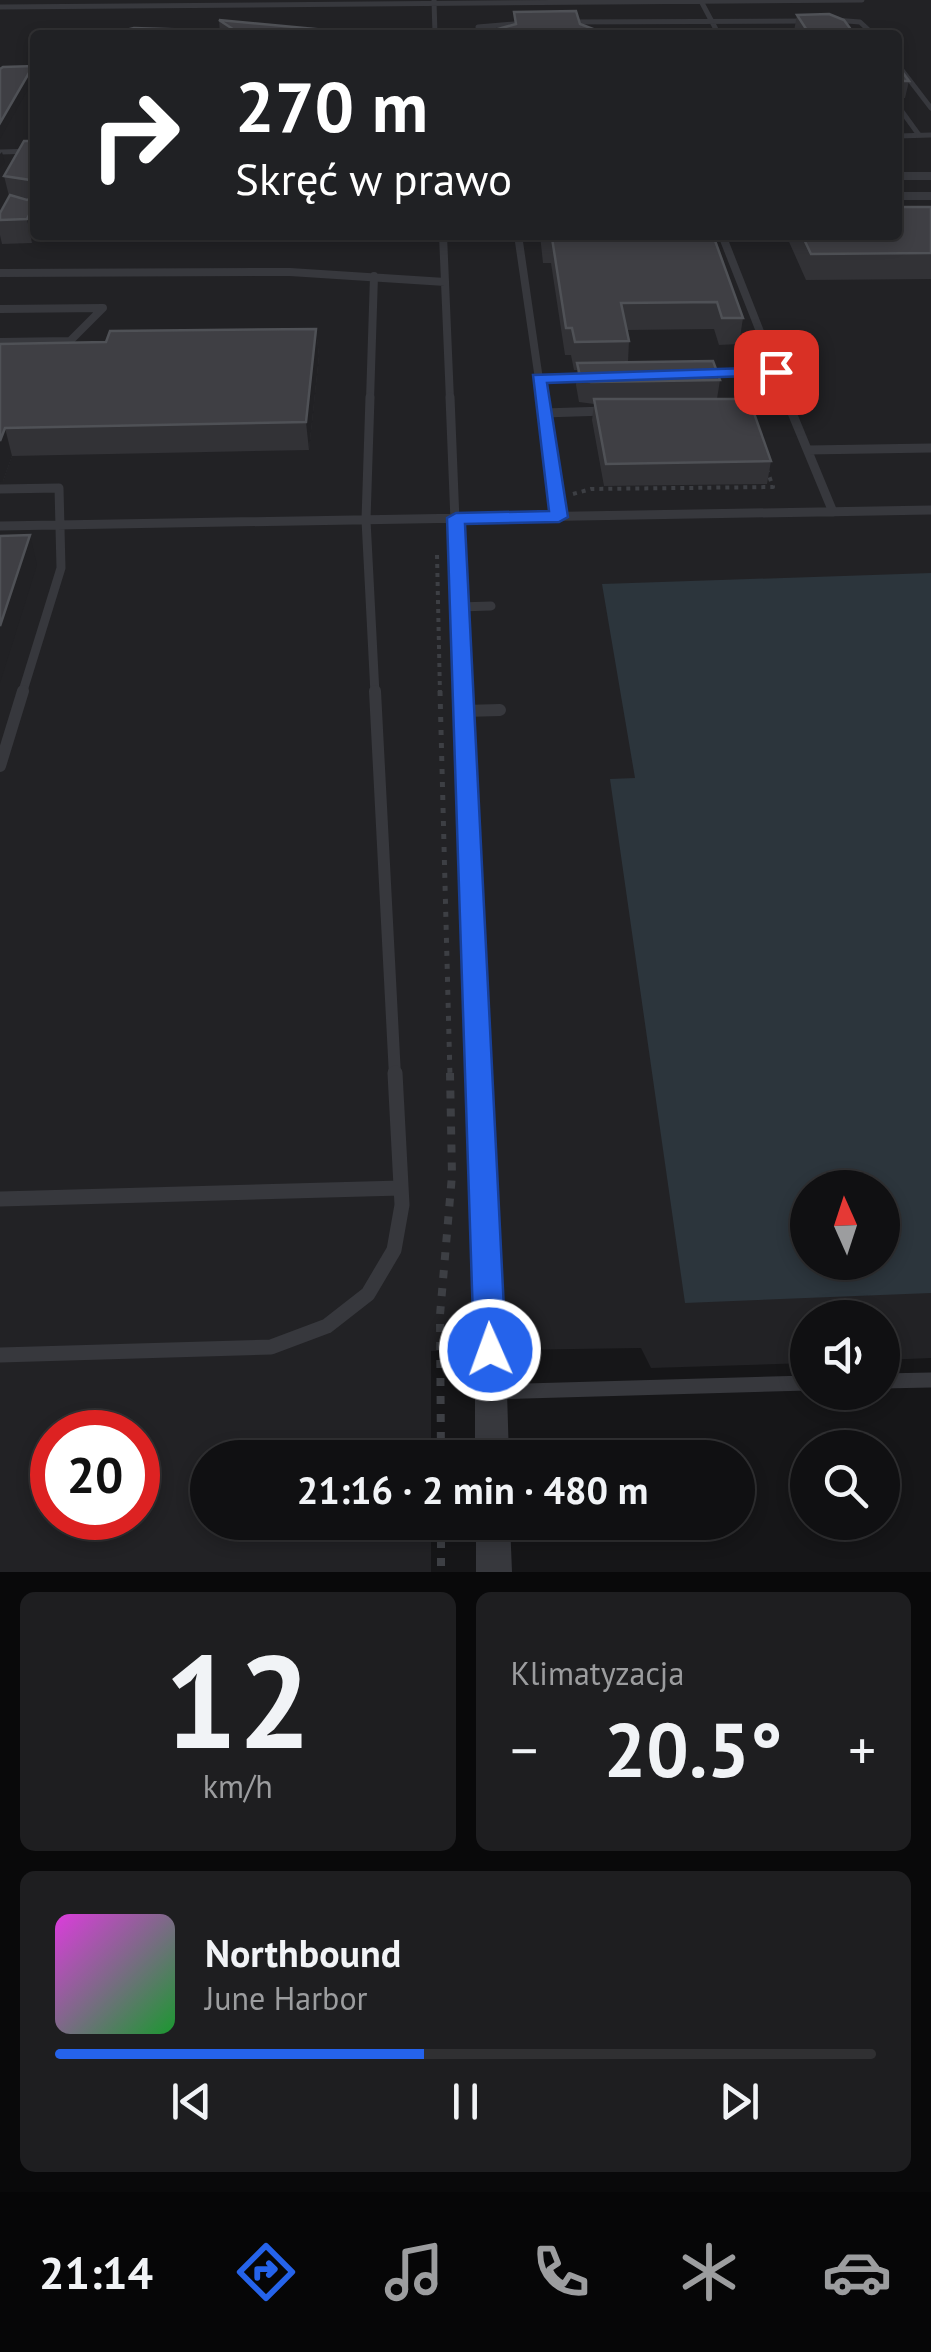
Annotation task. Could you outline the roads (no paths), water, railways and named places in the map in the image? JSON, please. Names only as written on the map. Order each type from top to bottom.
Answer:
[{"type":"street","points":[[491,1392],[492,1440]]},
{"type":"street","points":[[493,1540],[494,1572]]},
{"type":"lane","points":[[55,0],[46,14],[238,12],[241,6],[252,3],[862,0]]},
{"type":"lane","points":[[434,2],[435,30]]},
{"type":"lane","points":[[701,2],[716,30]]},
{"type":"lane","points":[[0,8],[50,7]]},
{"type":"lane","points":[[556,22],[855,21],[867,30]]},
{"type":"lane","points":[[478,30],[485,24],[537,22]]},
{"type":"lane","points":[[902,70],[931,108]]},
{"type":"lane","points":[[902,112],[919,135]]},
{"type":"lane","points":[[902,136],[931,135]]},
{"type":"lane","points":[[0,152],[30,151]]},
{"type":"lane","points":[[902,176],[931,176]]},
{"type":"lane","points":[[902,196],[931,196]]},
{"type":"lane","points":[[443,240],[491,1392],[790,1384]]},
{"type":"lane","points":[[519,240],[559,517]]},
{"type":"lane","points":[[724,240],[833,512]]},
{"type":"lane","points":[[0,273],[374,276],[445,282]]},
{"type":"lane","points":[[0,1354],[270,1347],[327,1326],[368,1294],[394,1250],[401,1188],[366,520],[374,276]]},
{"type":"lane","points":[[0,310],[103,308],[70,341],[0,342]]},
{"type":"lane","points":[[693,374],[776,372]]},
{"type":"lane","points":[[539,378],[596,376]]},
{"type":"lane","points":[[726,409],[790,408]]},
{"type":"lane","points":[[544,413],[617,411]]},
{"type":"lane","points":[[808,450],[931,448]]},
{"type":"lane","points":[[0,489],[60,488],[62,568],[0,766]]},
{"type":"lane","points":[[0,526],[931,510]]},
{"type":"lane","points":[[460,607],[491,606]]},
{"type":"lane","points":[[464,711],[500,710]]},
{"type":"lane","points":[[0,1199],[401,1188]]},
{"type":"lane","points":[[900,1381],[931,1380]]}]
